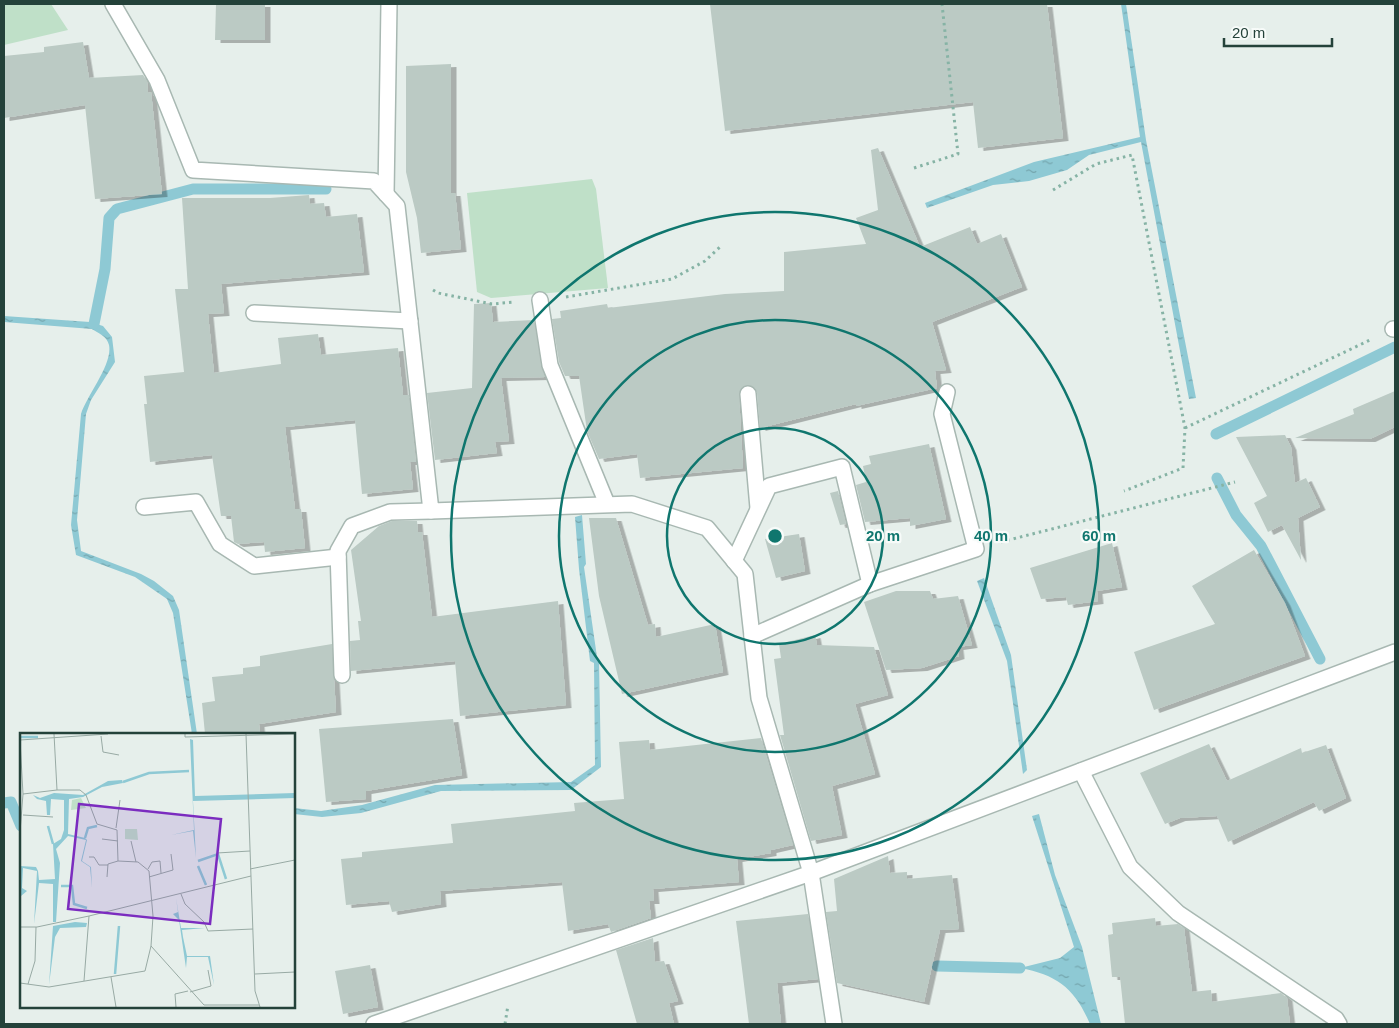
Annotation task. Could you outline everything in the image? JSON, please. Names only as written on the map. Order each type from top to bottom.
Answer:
[{"type":"street","points":[[113,4],[157,80],[193,170],[374,181],[397,206],[431,511]]},
{"type":"street","points":[[386,194],[389,4]]},
{"type":"street","points":[[540,300],[550,365],[607,504]]},
{"type":"street","points":[[254,313],[410,321]]},
{"type":"street","points":[[752,636],[870,584],[976,548],[942,414],[947,392]]},
{"type":"street","points":[[748,394],[758,508]]},
{"type":"street","points":[[734,561],[768,486],[842,467],[870,584]]},
{"type":"street","points":[[144,507],[196,502],[220,544],[254,566],[338,557]]},
{"type":"street","points":[[342,675],[338,551],[352,526],[390,512],[632,504],[707,528],[745,574],[759,698],[811,873],[834,1024]]},
{"type":"street","points":[[374,1024],[811,873],[1395,652]]},
{"type":"street","points":[[1081,771],[1130,867],[1178,913],[1336,1019],[1339,1024]]},
{"type":"path","points":[[914,168],[958,154],[942,4]]},
{"type":"path","points":[[1053,190],[1096,164],[1132,154],[1185,428],[1183,468],[1124,492]]},
{"type":"path","points":[[1185,428],[1394,329]]},
{"type":"path","points":[[976,548],[1235,482]]},
{"type":"green space","points":[[4,4],[51,4],[68,30],[4,45]]},
{"type":"green space","points":[[592,179],[596,189],[608,288],[491,298],[477,292],[467,193]]},
{"type":"water","points":[[1121,4],[1126,4],[1146,140],[1196,398],[1189,399],[1141,142],[1089,155],[1067,170],[1029,181],[993,185],[927,208],[925,203],[1034,162],[1140,137]]},
{"type":"water","points":[[4,316],[90,322],[103,326],[112,337],[115,362],[91,400],[86,414],[77,520],[81,551],[141,574],[154,581],[173,596],[179,610],[197,733],[192,733],[173,613],[167,599],[135,577],[76,555],[71,525],[81,414],[107,361],[109,353],[108,342],[102,335],[92,329],[4,322]]},
{"type":"water","points":[[582,515],[586,564],[584,567],[599,661],[601,767],[571,790],[441,791],[361,813],[322,817],[295,814],[295,808],[321,811],[362,805],[435,785],[571,782],[595,765],[594,663],[590,661],[575,517]]},
{"type":"water","points":[[984,578],[1011,655],[1027,770],[1023,774],[1007,661],[977,581]]},
{"type":"water","points":[[1039,814],[1055,875],[1082,947],[1101,1024],[1090,1024],[1078,1001],[1064,986],[1045,975],[1020,968],[1060,958],[1074,947],[1032,816]]},
{"type":"building","points":[[216,4],[265,4],[265,40],[215,40]]},
{"type":"building","points":[[710,4],[1047,4],[1063,138],[978,148],[973,102],[725,131]]},
{"type":"building","points":[[83,42],[89,78],[143,75],[147,81],[148,93],[151,92],[162,194],[95,199],[85,105],[4,118],[4,56],[44,52],[44,47]]},
{"type":"building","points":[[451,64],[451,193],[455,193],[461,249],[421,253],[417,218],[406,172],[406,66]]},
{"type":"building","points":[[878,148],[920,247],[970,227],[977,244],[1001,234],[1022,287],[932,322],[946,370],[935,371],[937,388],[856,406],[856,404],[760,428],[757,393],[752,386],[747,385],[740,390],[739,394],[743,468],[640,478],[637,454],[599,459],[587,431],[579,376],[565,376],[559,362],[552,319],[561,318],[560,311],[607,304],[608,308],[725,294],[784,291],[784,252],[866,244],[856,218],[878,210],[871,150]]},
{"type":"building","points":[[309,195],[310,204],[324,203],[326,217],[357,214],[364,272],[221,284],[224,313],[208,314],[214,373],[281,364],[278,338],[318,334],[321,355],[398,348],[403,395],[409,395],[416,462],[410,462],[413,489],[362,494],[355,420],[285,427],[295,509],[301,509],[305,548],[265,552],[264,542],[238,544],[234,542],[231,516],[221,516],[212,455],[150,462],[144,404],[147,404],[144,376],[184,372],[175,289],[188,289],[182,198],[270,198]]},
{"type":"building","points":[[491,303],[493,322],[534,320],[541,367],[545,377],[501,378],[509,441],[495,442],[497,453],[435,460],[427,393],[472,388],[474,304]]},
{"type":"building","points":[[1395,391],[1395,427],[1370,439],[1295,438],[1354,414],[1353,409]]},
{"type":"building","points":[[1285,435],[1291,447],[1295,483],[1306,478],[1320,507],[1298,518],[1301,560],[1282,525],[1268,532],[1254,503],[1267,496],[1236,437]]},
{"type":"building","points":[[929,444],[946,519],[910,526],[910,518],[865,522],[856,485],[866,482],[863,466],[871,464],[869,456]]},
{"type":"building","points":[[838,491],[846,524],[840,525],[830,493]]},
{"type":"building","points":[[589,518],[616,518],[648,625],[655,624],[656,637],[715,624],[723,672],[622,694],[599,596]]},
{"type":"building","points":[[392,521],[417,521],[418,532],[422,532],[432,617],[558,601],[566,705],[460,716],[455,661],[351,671],[350,641],[360,640],[358,621],[361,621],[351,550],[379,526]]},
{"type":"building","points":[[799,534],[805,571],[776,578],[765,539]]},
{"type":"building","points":[[1112,543],[1122,587],[1097,591],[1098,601],[1068,605],[1066,597],[1041,599],[1030,568]]},
{"type":"building","points":[[1254,550],[1285,603],[1305,656],[1154,710],[1134,652],[1215,624],[1192,586]]},
{"type":"building","points":[[896,591],[930,591],[933,599],[958,596],[972,645],[958,647],[959,656],[922,668],[886,670],[864,602]]},
{"type":"building","points":[[815,635],[817,645],[874,647],[888,695],[855,704],[875,774],[832,786],[842,835],[811,841],[780,735],[784,735],[774,659],[781,658],[779,644]]},
{"type":"building","points":[[332,644],[336,712],[259,724],[260,733],[205,733],[202,703],[215,701],[212,677],[243,674],[243,668],[260,666],[260,656]]},
{"type":"building","points":[[453,719],[462,775],[366,791],[366,799],[326,802],[319,729]]},
{"type":"building","points":[[761,738],[793,845],[771,850],[771,853],[737,859],[739,882],[653,889],[654,901],[649,901],[651,918],[611,932],[608,924],[568,931],[562,882],[440,891],[441,904],[392,912],[389,901],[346,905],[341,859],[362,857],[362,852],[453,843],[451,824],[575,811],[574,803],[624,799],[619,742],[649,740],[650,750]]},
{"type":"building","points":[[1209,744],[1227,781],[1301,748],[1302,753],[1326,745],[1346,798],[1319,811],[1314,802],[1228,842],[1217,816],[1180,818],[1165,824],[1140,773]]},
{"type":"building","points":[[888,856],[890,873],[907,872],[907,879],[952,875],[959,929],[940,930],[924,1002],[837,983],[826,912],[837,911],[834,879]]},
{"type":"building","points":[[808,914],[818,979],[777,983],[781,1024],[749,1024],[736,921]]},
{"type":"building","points":[[1155,918],[1156,926],[1178,924],[1184,928],[1192,992],[1211,990],[1212,1002],[1281,993],[1287,998],[1290,1024],[1125,1024],[1120,977],[1112,977],[1108,935],[1113,934],[1112,923]]},
{"type":"building","points":[[653,938],[655,962],[664,961],[678,1001],[669,1003],[674,1024],[637,1024],[616,950]]},
{"type":"building","points":[[370,965],[378,1007],[343,1014],[335,971]]},
{"type":"waterway","points":[[94,324],[105,269],[109,218],[117,209],[193,189],[326,189]]},
{"type":"waterway","points":[[1216,434],[1395,347]]},
{"type":"waterway","points":[[1217,478],[1236,515],[1261,546],[1320,659]]},
{"type":"waterway","points":[[4,803],[11,802],[20,824]]},
{"type":"waterway","points":[[937,966],[1020,968]]}]
